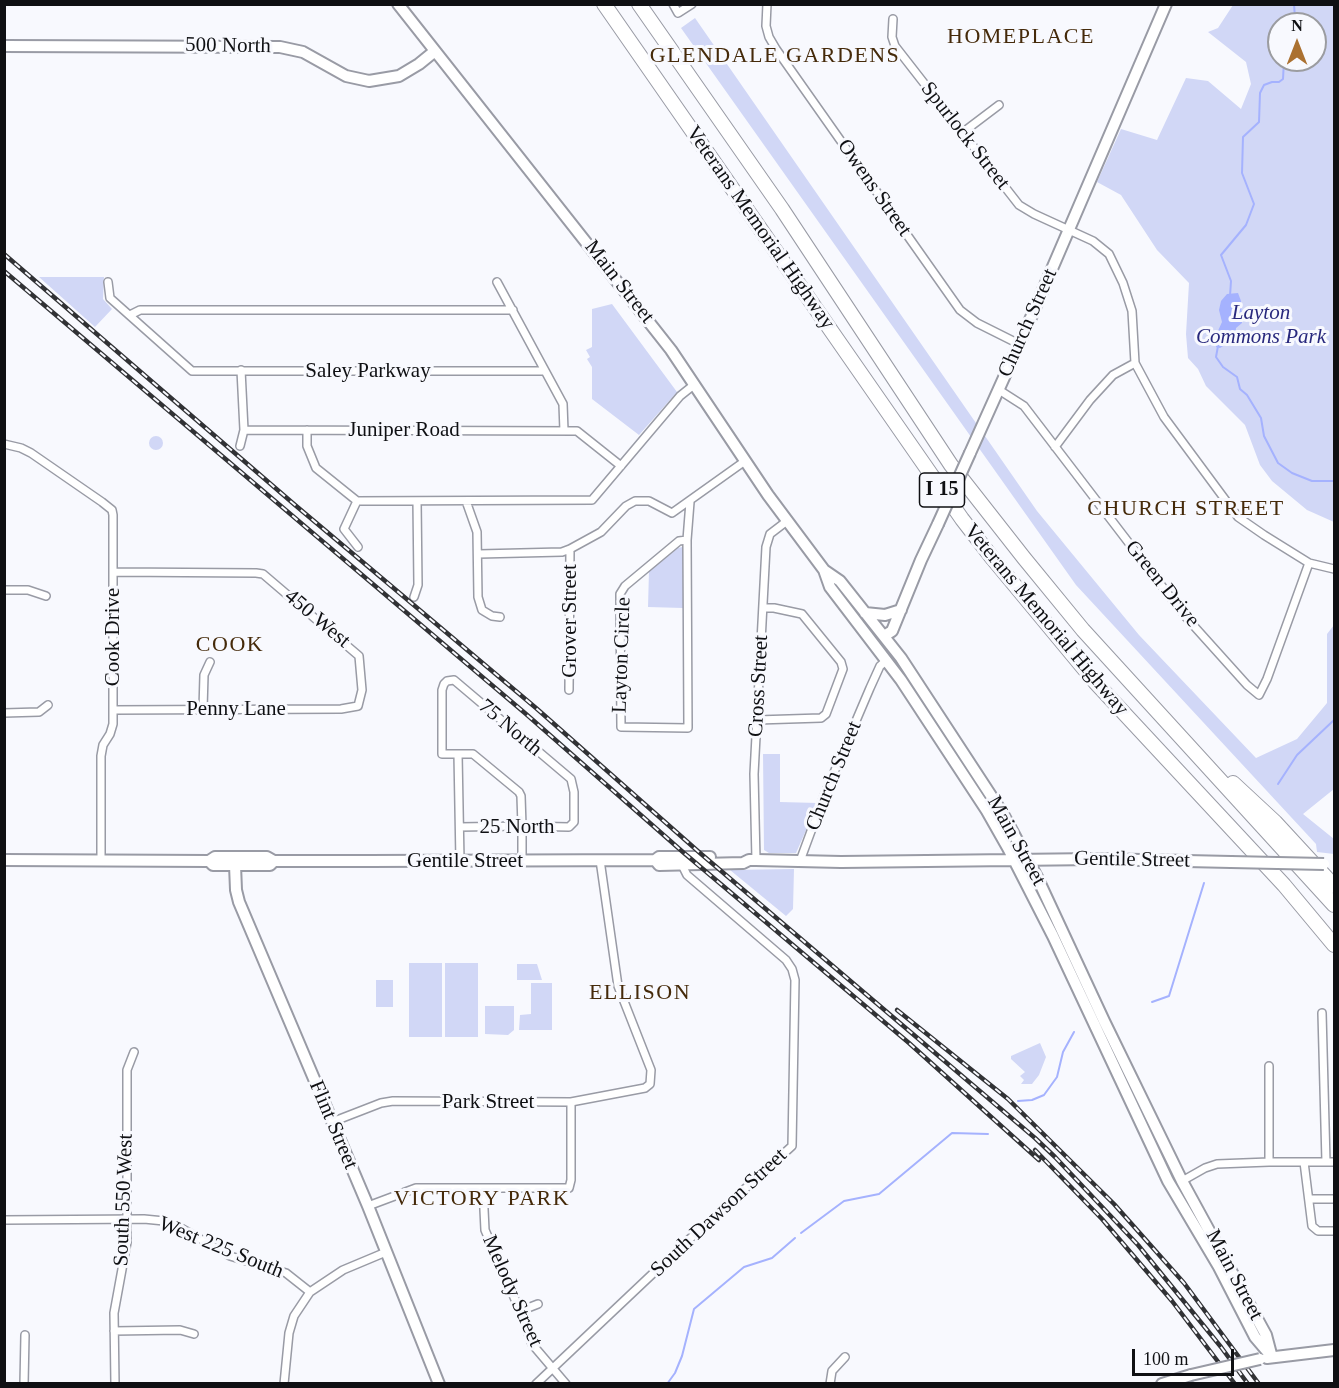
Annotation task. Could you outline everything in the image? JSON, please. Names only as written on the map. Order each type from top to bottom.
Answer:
[{"type":"highway","name":"Veterans Memorial Highway","points":[[604,4],[987,553],[1095,682],[1284,885],[1333,944]]},
{"type":"highway","name":"Veterans Memorial Highway","points":[[639,4],[782,209],[951,465],[1083,630],[1335,905]]},
{"type":"highway","points":[[1158,714],[1275,822],[1335,886]]},
{"type":"main road","name":"Main Street","points":[[398,4],[636,303],[695,384],[787,521],[824,570],[830,587],[887,660],[987,811],[1053,936],[1168,1181],[1219,1267],[1255,1337],[1272,1357]]},
{"type":"main road","name":"Church Street","points":[[884,636],[892,631],[921,560],[999,390],[1166,4]]},
{"type":"main road","name":"500 North","points":[[4,46],[280,47],[298,50],[343,75],[366,81],[399,76],[435,51]]},
{"type":"main road","name":"Main Street","points":[[824,570],[840,581],[884,636],[924,692],[1003,813],[1028,859],[1182,1181],[1266,1335],[1272,1357]]},
{"type":"main road","points":[[866,613],[885,615],[901,610]]},
{"type":"main road","points":[[887,660],[895,661],[909,681],[924,692]]},
{"type":"main road","name":"Gentile Street","points":[[210,860],[215,857],[267,857],[273,860],[655,860],[659,857],[743,856],[752,860]]},
{"type":"main road","name":"Gentile Street","points":[[655,860],[659,866],[743,863],[752,860],[1014,859],[1329,864]]},
{"type":"main road","name":"Gentile Street","points":[[4,860],[210,860],[232,862],[235,865],[270,865],[273,860]]},
{"type":"main road","name":"Flint Street","points":[[235,865],[239,902],[368,1206],[439,1383]]},
{"type":"main road","points":[[1162,1383],[1260,1359],[1335,1350]]},
{"type":"street","points":[[673,4],[678,13],[692,4]]},
{"type":"street","name":"Owens Street","points":[[766,4],[766,26],[776,49],[960,310],[977,323],[1019,344]]},
{"type":"street","name":"Spurlock Street","points":[[893,19],[892,37],[895,46],[1019,205],[1094,241],[1109,254],[1123,283],[1132,311],[1135,363]]},
{"type":"street","points":[[963,133],[999,105]]},
{"type":"street","points":[[108,282],[110,298],[130,315],[140,310],[513,310]]},
{"type":"street","points":[[497,282],[563,404],[564,431],[581,433],[621,466]]},
{"type":"street","name":"Saley Parkway","points":[[130,315],[192,370],[544,371]]},
{"type":"street","points":[[1055,447],[1090,400],[1113,375],[1135,363],[1164,417],[1238,517],[1309,563],[1335,569]]},
{"type":"street","points":[[240,446],[244,430],[242,370]]},
{"type":"street","points":[[307,430],[307,446],[316,468],[357,501],[592,500],[680,396],[695,384]]},
{"type":"street","name":"Green Drive","points":[[999,390],[1024,406],[1184,615],[1247,685],[1259,695],[1267,679],[1309,563]]},
{"type":"street","name":"Juniper Road","points":[[244,430],[564,431]]},
{"type":"street","name":"Cook Drive","points":[[4,444],[31,453],[112,510],[113,710],[110,734],[103,745],[101,756],[101,860]]},
{"type":"street","points":[[690,502],[745,461]]},
{"type":"street","points":[[357,501],[344,529],[358,547]]},
{"type":"street","points":[[414,597],[418,585],[417,501]]},
{"type":"street","points":[[466,501],[477,532],[478,597],[482,610],[492,616],[500,617]]},
{"type":"street","name":"Grover Street","points":[[570,690],[570,549],[601,532],[626,506],[635,501],[648,501],[672,513],[690,502]]},
{"type":"street","name":"Layton Circle","points":[[687,540],[679,541],[625,586],[620,594],[621,727],[688,728],[687,540],[690,502]]},
{"type":"street","name":"Cross Street","points":[[752,860],[754,774],[767,542],[771,532],[787,521]]},
{"type":"street","points":[[479,554],[562,552],[570,549]]},
{"type":"street","name":"450 West","points":[[114,572],[263,574],[359,656],[362,690],[358,706]]},
{"type":"street","points":[[4,590],[28,590],[46,596]]},
{"type":"street","points":[[757,720],[821,718],[826,714],[843,669],[841,662],[802,614],[763,608]]},
{"type":"street","name":"Church Street","points":[[801,861],[824,796],[870,688],[880,666],[887,660]]},
{"type":"street","points":[[203,709],[204,675],[210,662]]},
{"type":"street","name":"75 North","points":[[458,754],[442,754],[442,690],[447,681],[454,680],[571,779],[574,792],[573,824]]},
{"type":"street","points":[[4,713],[39,712],[48,705]]},
{"type":"street","name":"Penny Lane","points":[[113,710],[341,709],[358,706]]},
{"type":"street","points":[[460,861],[458,754],[473,754],[521,796],[522,860]]},
{"type":"street","name":"25 North","points":[[460,827],[568,827],[573,824]]},
{"type":"street","name":"Park Street","points":[[332,1122],[381,1103],[393,1101],[571,1102],[645,1088],[650,1084],[651,1070],[618,986],[600,860]]},
{"type":"street","name":"South Dawson Street","points":[[536,1383],[553,1370],[682,1245],[792,1146],[795,980],[792,969],[786,960],[687,875],[682,865]]},
{"type":"street","points":[[1322,1013],[1326,1162]]},
{"type":"street","name":"South 550 West","points":[[115,1383],[114,1330],[117,1292],[127,1242],[127,1070],[134,1052]]},
{"type":"street","points":[[1269,1066],[1269,1162]]},
{"type":"street","points":[[368,1206],[416,1188],[569,1188],[571,1180],[571,1102]]},
{"type":"street","points":[[1304,1162],[1312,1226],[1318,1231],[1335,1232]]},
{"type":"street","points":[[1182,1181],[1217,1164],[1335,1162]]},
{"type":"street","name":"Melody Street","points":[[483,1189],[485,1230],[532,1344],[566,1383]]},
{"type":"street","points":[[1309,1199],[1335,1199]]},
{"type":"street","name":"West 225 South","points":[[4,1220],[164,1221],[230,1256],[285,1273],[310,1292]]},
{"type":"street","points":[[284,1383],[294,1316],[310,1292],[343,1270],[386,1252]]},
{"type":"street","points":[[520,1311],[538,1304]]},
{"type":"street","points":[[114,1330],[180,1330],[194,1334]]},
{"type":"street","points":[[24,1383],[25,1335]]},
{"type":"street","points":[[830,1383],[832,1371],[845,1357]]},
{"type":"green space","name":"Layton Commons Park","points":[[1233,5],[1334,5],[1334,522],[1307,510],[1272,481],[1260,465],[1245,425],[1206,386],[1198,369],[1188,358],[1186,334],[1189,283],[1157,250],[1121,195],[1097,182],[1121,129],[1157,140],[1186,78],[1208,81],[1241,109],[1251,84],[1246,62],[1208,32],[1218,28]]},
{"type":"green space","points":[[695,18],[1037,511],[1139,635],[1256,758],[1297,739],[1327,703],[1327,634],[1334,625],[1334,789],[1303,814],[1334,839],[1334,854],[1317,852],[1316,844],[1076,585],[681,28]]},
{"type":"green space","points":[[39,277],[104,277],[103,299],[112,309],[95,327]]},
{"type":"green space","points":[[612,304],[677,392],[639,435],[592,399],[592,367],[587,359],[590,357],[586,350],[592,347],[592,309]]},
{"type":"green space","points":[[153,436],[159,436],[163,443],[159,450],[153,450],[149,446],[149,440]]},
{"type":"green space","points":[[682,547],[684,549],[683,608],[648,607],[649,571]]},
{"type":"green space","points":[[763,754],[780,754],[780,802],[818,803],[796,853],[769,853],[764,850]]},
{"type":"green space","points":[[794,869],[793,909],[786,916],[730,870]]},
{"type":"green space","points":[[409,963],[442,963],[442,1037],[409,1037]]},
{"type":"green space","points":[[445,963],[478,963],[478,1037],[445,1037]]},
{"type":"green space","points":[[517,964],[537,964],[542,980],[517,980]]},
{"type":"green space","points":[[376,980],[393,980],[393,1007],[376,1007]]},
{"type":"green space","points":[[531,983],[552,983],[552,1030],[519,1030],[520,1015],[531,1014]]},
{"type":"green space","points":[[485,1006],[514,1006],[514,1030],[508,1035],[485,1034]]},
{"type":"green space","points":[[1040,1043],[1046,1057],[1039,1075],[1032,1084],[1021,1084],[1024,1080],[1020,1076],[1025,1072],[1011,1059],[1011,1056]]},
{"type":"water","points":[[1238,293],[1241,301],[1242,323],[1236,328],[1235,338],[1220,348],[1216,347],[1217,333],[1222,322],[1219,310],[1221,301],[1227,294]]},
{"type":"waterway","points":[[1294,4],[1295,12]]},
{"type":"waterway","points":[[1230,296],[1231,281],[1221,255],[1246,225],[1254,204],[1242,173],[1243,137],[1259,122],[1260,93],[1264,85],[1279,82],[1283,79],[1283,72]]},
{"type":"waterway","points":[[1218,346],[1216,357],[1223,367],[1237,377],[1240,389],[1247,395],[1261,418],[1264,436],[1278,463],[1292,473],[1312,481],[1334,481]]},
{"type":"waterway","points":[[1278,784],[1297,755],[1334,720]]},
{"type":"waterway","points":[[1152,1002],[1169,996],[1204,883]]},
{"type":"waterway","points":[[1018,1101],[1032,1100],[1044,1095],[1057,1077],[1063,1052],[1074,1032]]},
{"type":"waterway","points":[[801,1233],[844,1201],[879,1194],[952,1133],[988,1134]]},
{"type":"waterway","points":[[667,1384],[675,1373],[682,1356],[694,1309],[744,1267],[772,1258],[795,1238]]},
{"type":"railway","points":[[4,254],[1035,1138],[1138,1245],[1248,1384]]},
{"type":"railway","points":[[4,271],[526,714],[684,853],[909,1043],[1039,1160]]},
{"type":"railway","points":[[897,1010],[1008,1099],[1114,1204],[1184,1283],[1259,1384]]},
{"type":"railway","points":[[1035,1150],[1102,1219],[1172,1301],[1235,1384]]},
{"type":"district","name":"HOMEPLACE","points":[[1021,37]]},
{"type":"district","name":"GLENDALE GARDENS","points":[[775,56]]},
{"type":"district","name":"CHURCH STREET","points":[[1186,509]]},
{"type":"district","name":"COOK","points":[[230,645]]},
{"type":"district","name":"ELLISON","points":[[640,993]]},
{"type":"district","name":"VICTORY PARK","points":[[482,1199]]}]
